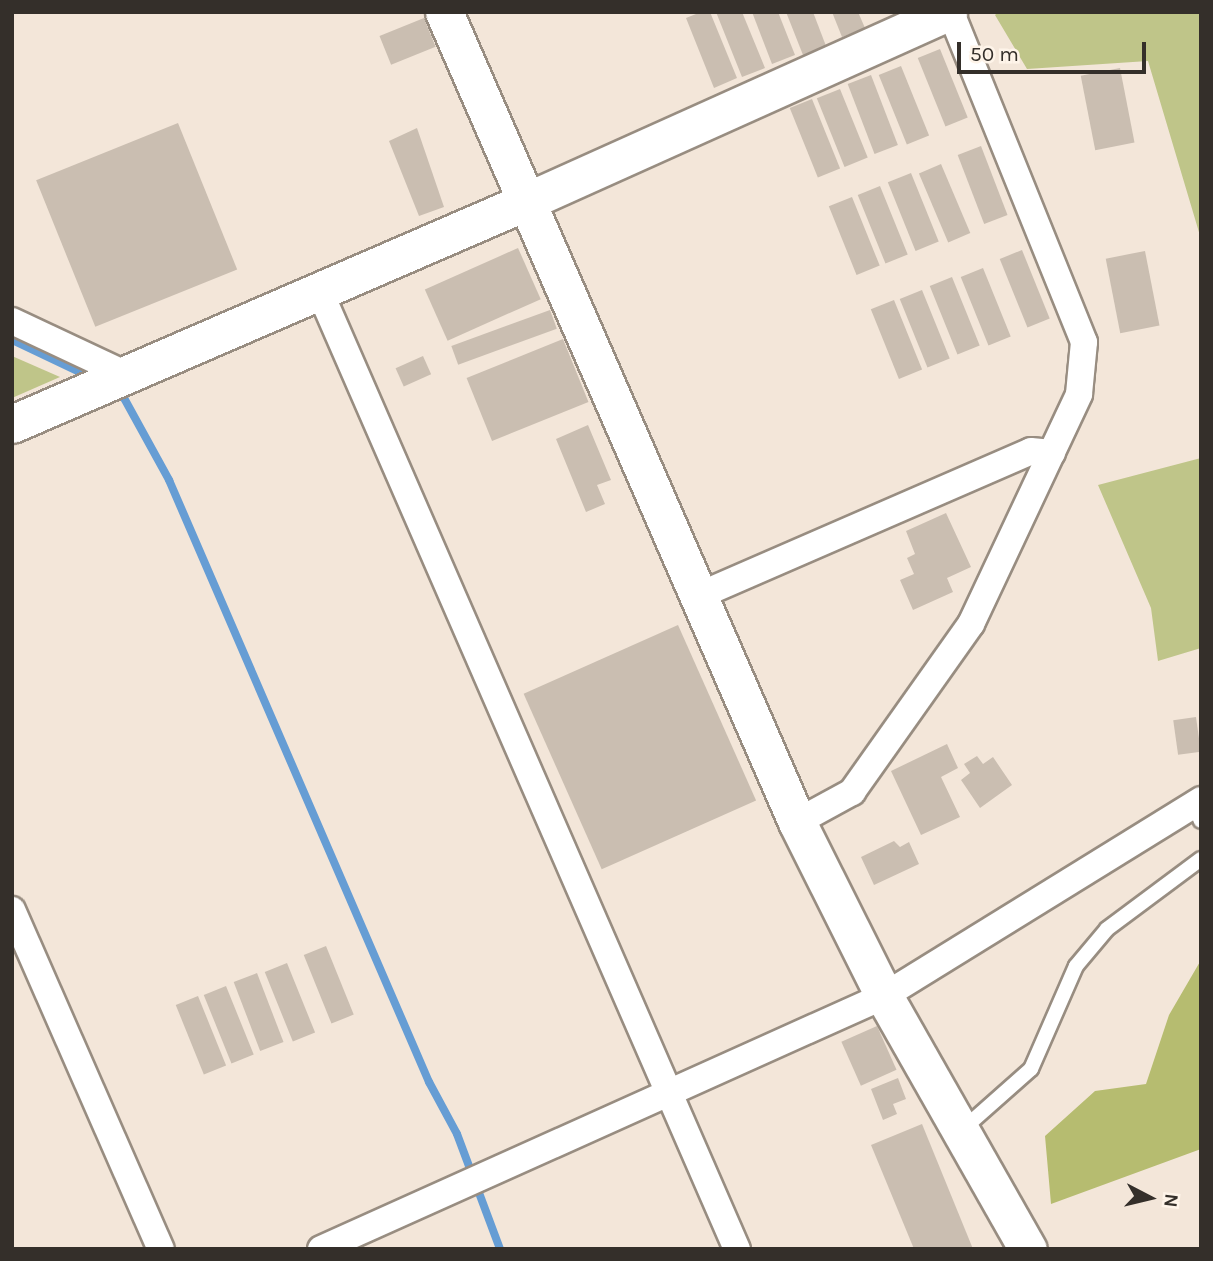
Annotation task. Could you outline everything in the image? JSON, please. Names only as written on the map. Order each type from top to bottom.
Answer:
[{"type":"street","points":[[444,12],[797,822],[884,996],[1028,1249]]},
{"type":"street","points":[[12,424],[525,202],[950,12],[1084,342],[1079,394],[971,624],[852,792],[797,822]]},
{"type":"street","points":[[320,292],[737,1249]]},
{"type":"street","points":[[12,321],[127,375]]},
{"type":"street","points":[[698,596],[1031,451],[1052,453]]},
{"type":"street","points":[[321,1249],[670,1095],[884,996],[1198,808]]},
{"type":"street","points":[[12,911],[160,1249]]},
{"type":"lane","points":[[961,1131],[1031,1069],[1076,966],[1107,929],[1201,859]]},
{"type":"green space","points":[[998,12],[1201,12],[1201,239],[1148,61],[1027,69],[995,15]]},
{"type":"green space","points":[[12,356],[60,377],[12,398]]},
{"type":"green space","points":[[1201,458],[1201,648],[1158,661],[1151,608],[1098,485]]},
{"type":"green space","points":[[1201,960],[1201,1149],[1051,1204],[1045,1136],[1095,1091],[1146,1084],[1169,1015]]},
{"type":"building","points":[[701,12],[710,12],[737,78],[714,88],[686,18]]},
{"type":"building","points":[[716,12],[742,12],[765,68],[742,77]]},
{"type":"building","points":[[752,12],[778,12],[795,55],[772,64]]},
{"type":"building","points":[[786,12],[813,12],[826,46],[803,55]]},
{"type":"building","points":[[832,12],[858,12],[865,28],[842,37]]},
{"type":"building","points":[[424,18],[436,47],[391,65],[379,36]]},
{"type":"building","points":[[940,49],[968,118],[945,127],[918,58]]},
{"type":"building","points":[[901,66],[929,136],[907,145],[879,75]]},
{"type":"building","points":[[1120,68],[1135,143],[1095,150],[1081,76]]},
{"type":"building","points":[[871,75],[898,145],[875,154],[848,84]]},
{"type":"building","points":[[840,89],[868,158],[845,167],[817,98]]},
{"type":"building","points":[[812,99],[840,169],[818,178],[790,108]]},
{"type":"building","points":[[178,123],[237,269],[95,327],[36,180]]},
{"type":"building","points":[[417,128],[444,207],[419,216],[389,141]]},
{"type":"building","points":[[981,146],[1008,215],[984,224],[958,155]]},
{"type":"building","points":[[941,164],[970,233],[948,242],[919,173]]},
{"type":"building","points":[[911,173],[939,242],[916,251],[888,182]]},
{"type":"building","points":[[880,186],[908,255],[885,264],[858,195]]},
{"type":"building","points":[[852,197],[880,266],[857,275],[829,206]]},
{"type":"building","points":[[518,248],[541,299],[448,341],[425,289]]},
{"type":"building","points":[[1022,250],[1050,319],[1027,328],[1000,259]]},
{"type":"building","points":[[1145,251],[1160,326],[1120,333],[1106,259]]},
{"type":"building","points":[[983,268],[1011,337],[988,346],[961,277]]},
{"type":"building","points":[[952,277],[980,346],[957,355],[930,286]]},
{"type":"building","points":[[922,290],[950,359],[927,368],[900,299]]},
{"type":"building","points":[[894,300],[922,370],[899,379],[871,309]]},
{"type":"building","points":[[550,310],[557,329],[458,365],[451,346]]},
{"type":"building","points":[[563,339],[588,402],[492,441],[467,378]]},
{"type":"building","points":[[423,356],[431,374],[404,386],[396,368]]},
{"type":"building","points":[[588,425],[611,480],[597,485],[605,504],[586,512],[556,439]]},
{"type":"building","points":[[946,513],[971,567],[947,578],[953,592],[913,610],[900,580],[914,574],[907,558],[915,554],[906,531]]},
{"type":"building","points":[[678,625],[756,800],[602,869],[524,694]]},
{"type":"building","points":[[1196,717],[1201,752],[1178,755],[1173,720]]},
{"type":"building","points":[[947,744],[958,768],[941,777],[960,817],[921,835],[891,771]]},
{"type":"building","points":[[977,756],[983,764],[993,757],[1012,785],[980,808],[961,780],[970,773],[964,764]]},
{"type":"building","points":[[894,841],[900,847],[909,842],[919,864],[874,885],[861,857]]},
{"type":"building","points":[[326,946],[354,1015],[331,1024],[304,955]]},
{"type":"building","points":[[287,963],[315,1033],[293,1042],[265,972]]},
{"type":"building","points":[[257,973],[284,1042],[260,1051],[234,982]]},
{"type":"building","points":[[226,986],[254,1055],[231,1064],[204,995]]},
{"type":"building","points":[[198,996],[226,1066],[204,1075],[176,1005]]},
{"type":"building","points":[[877,1026],[897,1070],[861,1086],[841,1042]]},
{"type":"building","points":[[898,1078],[906,1099],[893,1104],[897,1114],[883,1120],[871,1089]]},
{"type":"building","points":[[922,1124],[973,1249],[914,1249],[871,1145]]},
{"type":"waterway","points":[[12,340],[92,378]]},
{"type":"waterway","points":[[115,392],[124,398],[169,480],[429,1082],[457,1134],[500,1249]]}]
